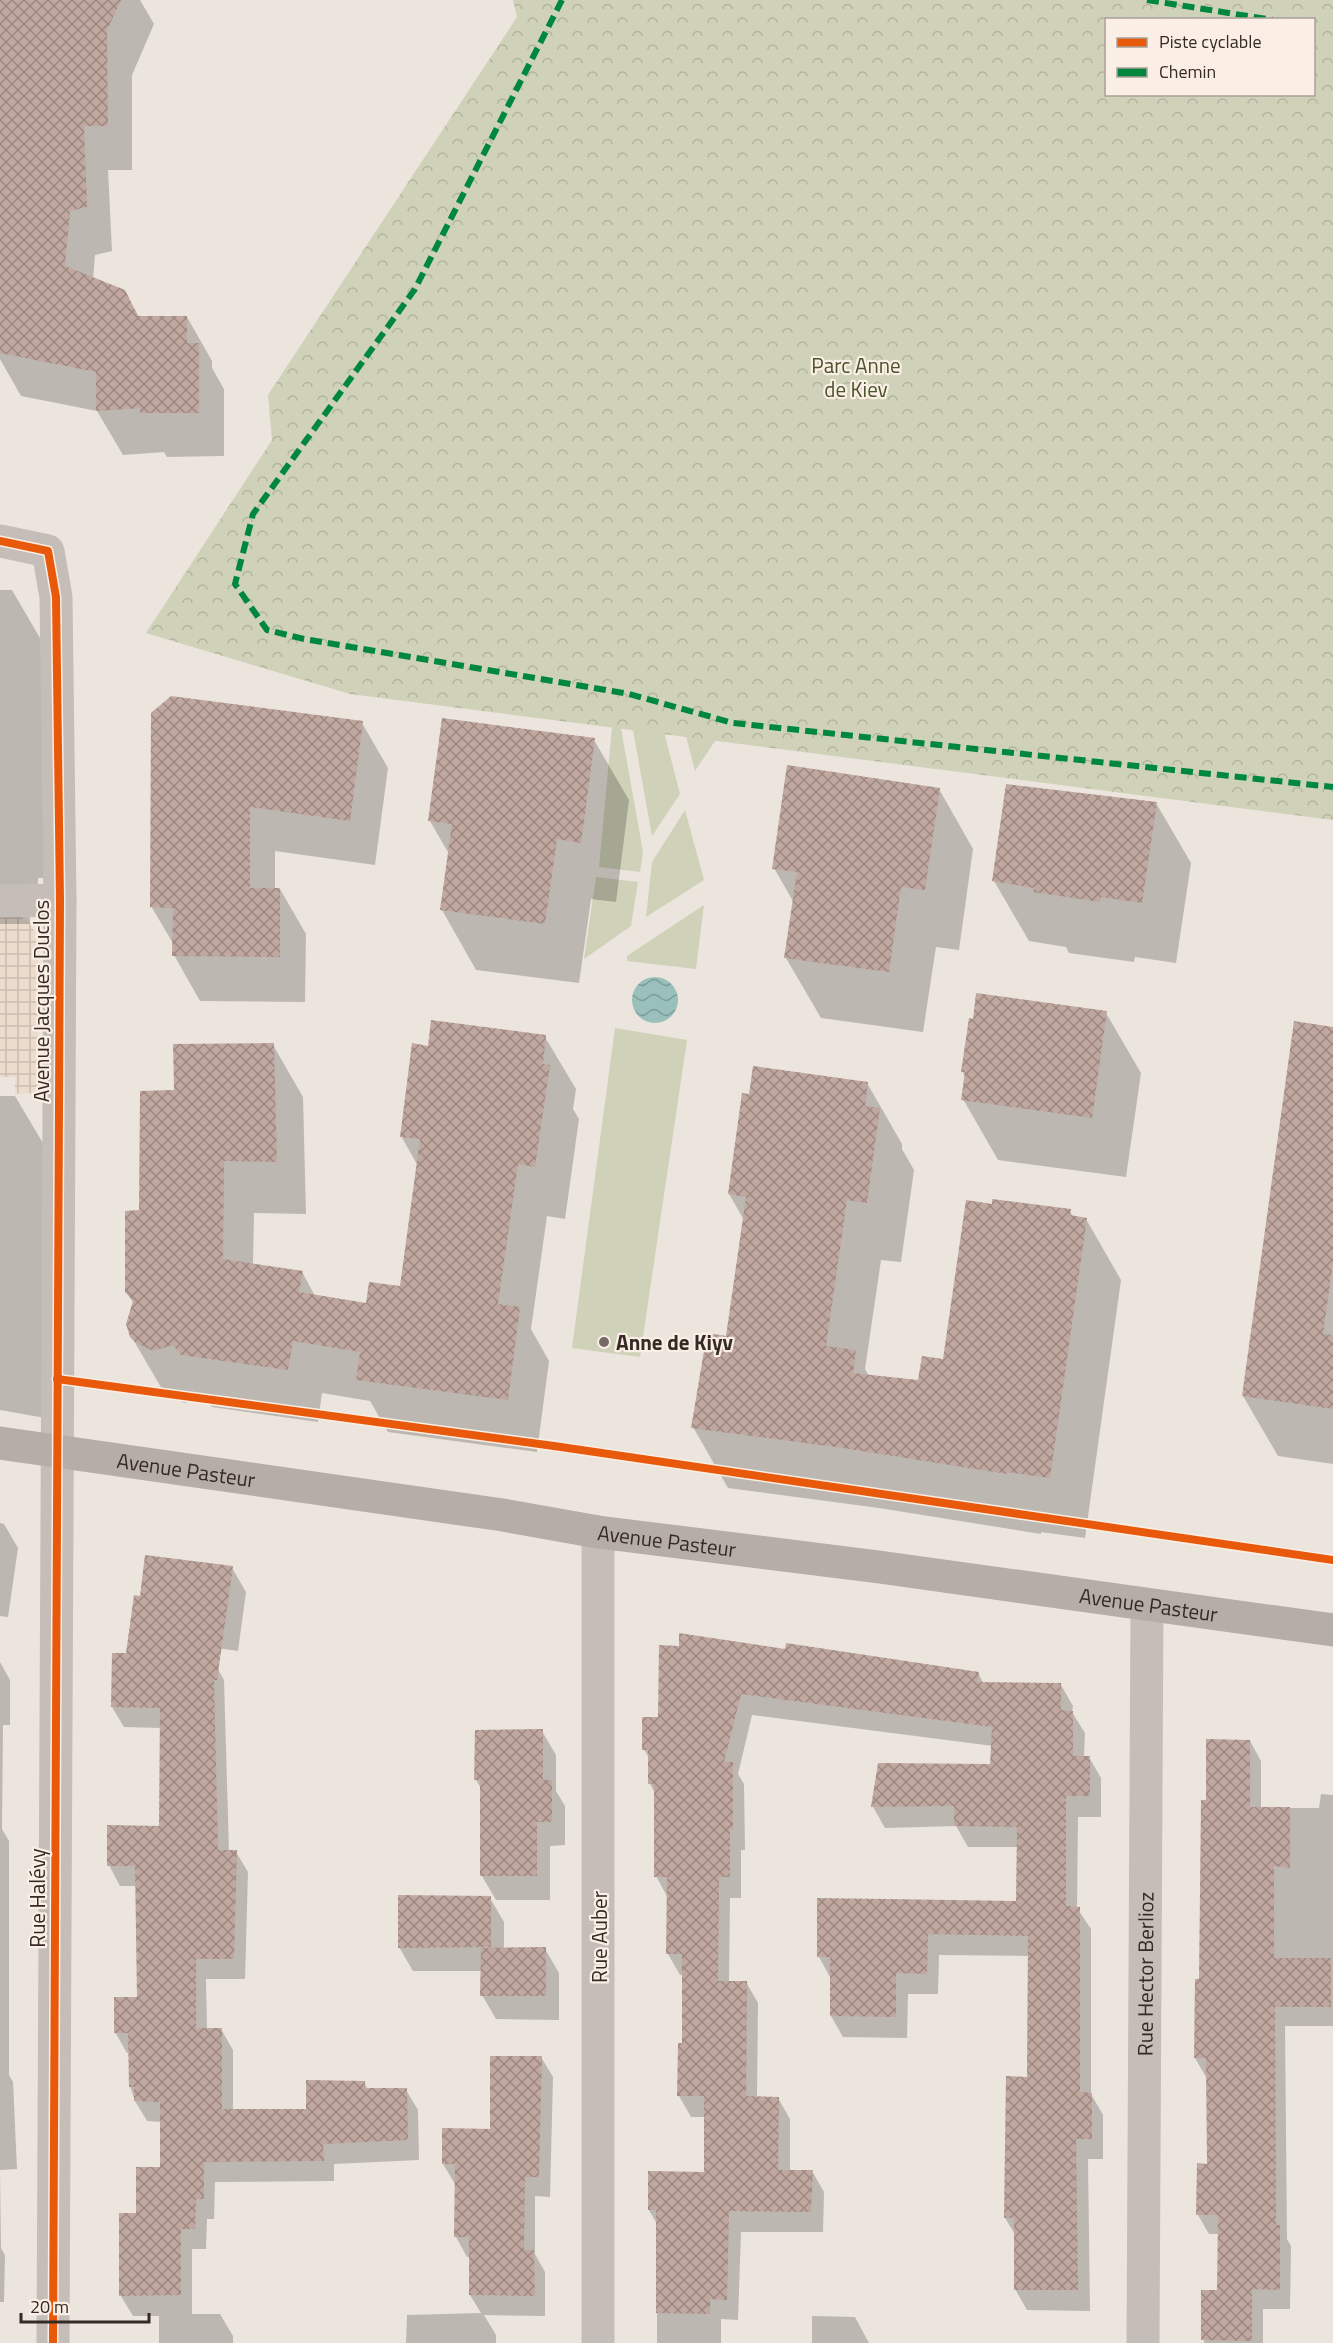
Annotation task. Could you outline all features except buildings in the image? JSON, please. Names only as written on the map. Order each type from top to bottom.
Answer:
[{"type":"main road","name":"Avenue Pasteur","points":[[0,1443],[503,1515],[598,1532],[698,1542],[1333,1630]]},
{"type":"street","name":"Avenue Jacques Duclos","points":[[0,541],[48,551],[56,597],[60,900],[56,1452]]},
{"type":"street","points":[[0,901],[60,900]]},
{"type":"street","name":"Rue Halévy","points":[[53,2343],[56,1452]]},
{"type":"street","name":"Rue Auber","points":[[598,1532],[598,2343]]},
{"type":"street","name":"Rue Hector Berlioz","points":[[1143,2343],[1147,1605]]},
{"type":"green space","name":"Parc Anne de Kiev","points":[[513,0],[1333,0],[1333,820],[350,694],[146,633],[272,440],[268,395],[517,17]]},
{"type":"green space","points":[[630,713],[660,716],[680,794],[652,836]]},
{"type":"green space","points":[[682,720],[725,726],[695,771]]},
{"type":"green space","points":[[612,727],[621,728],[643,852],[640,872],[599,867]]},
{"type":"green space","points":[[685,810],[704,880],[646,917],[652,862]]},
{"type":"green space","points":[[596,877],[638,882],[631,926],[584,959]]},
{"type":"green space","points":[[704,905],[696,969],[627,961],[627,956]]},
{"type":"green space","points":[[615,1028],[687,1040],[640,1357],[572,1348]]},
{"type":"shaded area","points":[[19,916],[28,921],[38,937],[38,1093],[15,1094],[15,1077],[0,1077],[0,917]]},
{"type":"water","points":[[655,977],[671,984],[678,1000],[671,1016],[655,1023],[639,1016],[632,1000],[639,984]]},
{"type":"marked path","points":[[562,0],[415,289],[253,514],[235,584],[267,630],[304,639],[629,694],[733,723],[1333,787]]},
{"type":"marked path","points":[[1147,0],[1260,18]]},
{"type":"cycle path","points":[[0,541],[48,551],[56,597],[60,900],[53,2343]]},
{"type":"cycle path","points":[[57,1379],[554,1446],[1333,1560]]},
{"type":"place","name":"Anne de Kiyv","points":[[604,1342]]}]
